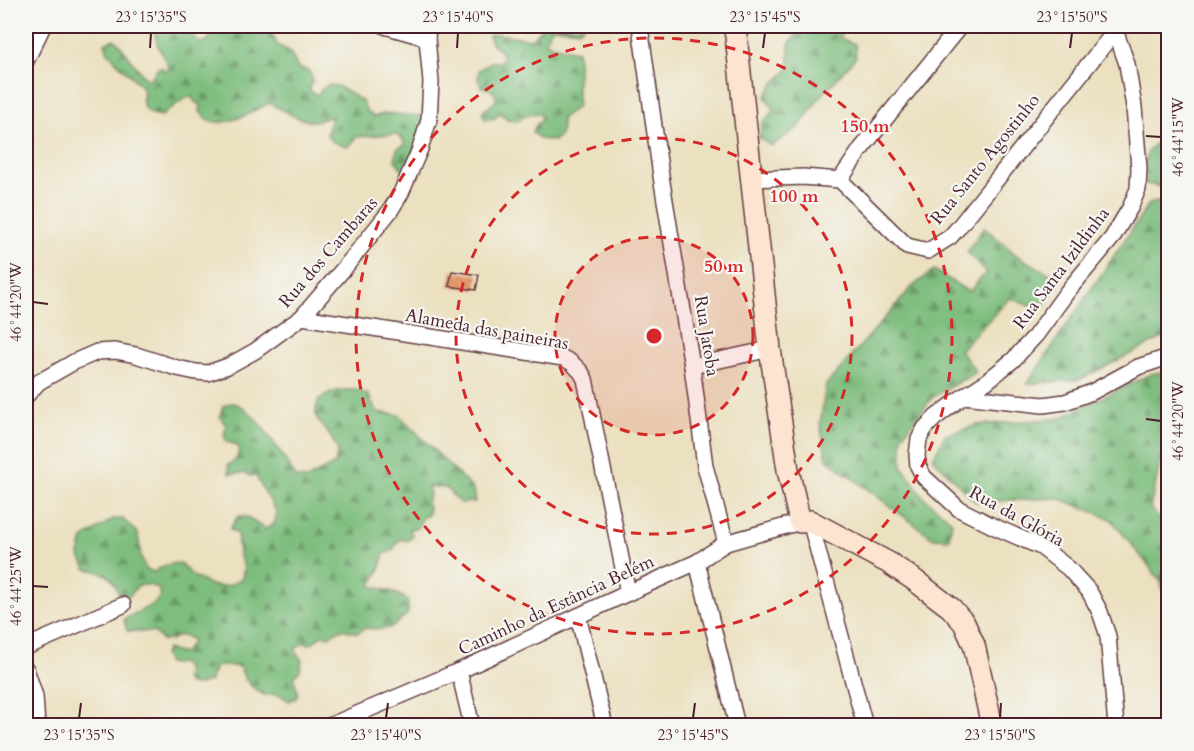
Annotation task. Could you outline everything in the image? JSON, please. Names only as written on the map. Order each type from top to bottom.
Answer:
[{"type":"street","points":[[26,61],[43,26]]},
{"type":"street","points":[[385,26],[428,32]]},
{"type":"street","name":"Rua Jatoba","points":[[640,26],[705,466],[726,543]]},
{"type":"street","points":[[734,26],[770,349],[788,470],[865,726]]},
{"type":"street","points":[[751,178],[803,177],[840,180],[861,149],[960,26]]},
{"type":"street","name":"Rua Santo Agostinho","points":[[840,180],[907,246],[928,251],[950,237],[958,228],[1117,28]]},
{"type":"street","name":"Rua Santa Izildinha","points":[[964,396],[1013,360],[1036,335],[1067,292],[1112,238],[1130,208],[1138,189],[1134,107],[1127,64],[1117,28]]},
{"type":"street","name":"Rua dos Cambaras","points":[[26,396],[39,381],[97,352],[115,351],[177,368],[208,373],[228,366],[255,351],[302,318],[380,226],[401,193],[420,149],[429,120],[431,82],[428,32]]},
{"type":"street","name":"Alameda das paineiras","points":[[302,318],[563,358],[573,363],[585,379],[628,593]]},
{"type":"street","points":[[692,366],[770,349]]},
{"type":"street","points":[[964,396],[1043,405],[1065,402],[1092,392],[1138,367],[1168,357]]},
{"type":"street","name":"Rua da Glória","points":[[964,396],[925,428],[919,439],[918,466],[924,477],[959,509],[1041,547],[1068,568],[1089,591],[1100,612],[1108,636],[1116,726]]},
{"type":"street","points":[[805,521],[889,563],[951,608],[964,623],[974,645],[992,726]]},
{"type":"street","name":"Caminho da Estância Belém","points":[[339,723],[697,562],[726,543],[805,521]]},
{"type":"street","points":[[697,562],[737,726]]},
{"type":"street","points":[[26,647],[123,605]]},
{"type":"street","points":[[578,616],[605,726]]},
{"type":"street","points":[[26,669],[35,696],[37,726]]},
{"type":"street","points":[[459,671],[472,726]]},
{"type":"green space","points":[[150,26],[185,26],[199,43],[207,41],[212,35],[211,26],[247,26],[256,30],[264,30],[273,35],[277,45],[290,53],[297,67],[309,71],[313,81],[309,87],[311,92],[318,95],[328,85],[338,86],[362,101],[366,110],[374,117],[386,114],[420,115],[424,124],[409,166],[402,169],[395,160],[397,149],[405,145],[396,134],[356,137],[347,147],[331,141],[327,134],[332,117],[309,121],[269,103],[238,118],[221,122],[214,122],[206,118],[200,112],[201,104],[196,103],[191,96],[176,104],[162,116],[149,112],[144,107],[144,93],[140,85],[108,53],[105,43],[114,39],[143,76],[149,80],[158,68],[162,67],[165,72],[168,66],[158,46],[154,30]]},
{"type":"green space","points":[[543,26],[583,26],[579,30],[553,27],[546,42],[577,51],[578,58],[578,106],[561,119],[561,132],[554,141],[540,139],[532,132],[542,119],[539,113],[525,116],[518,121],[507,119],[500,112],[495,118],[485,120],[482,112],[496,101],[495,93],[481,87],[478,79],[479,70],[491,62],[500,62],[503,55],[491,43],[489,35],[532,39]]},
{"type":"green space","points":[[803,26],[843,26],[840,38],[855,44],[856,57],[817,101],[799,127],[771,146],[759,138],[762,123],[774,110],[765,97],[774,83],[789,69],[789,44]]},
{"type":"green space","points":[[1168,139],[1168,335],[1079,380],[1027,384],[1149,204],[1167,200],[1159,186],[1146,184],[1145,168],[1150,148]]},
{"type":"green space","points":[[984,227],[1019,257],[1061,280],[1040,310],[1010,298],[960,350],[976,372],[933,397],[902,436],[902,466],[923,497],[952,521],[949,539],[933,538],[827,459],[820,424],[826,385],[912,287],[934,270],[969,292],[986,272],[967,252]]},
{"type":"green space","points":[[1168,371],[1168,448],[1160,464],[1150,508],[1168,528],[1168,606],[1160,580],[1111,519],[1058,498],[975,502],[933,458],[945,435],[977,425],[1060,418],[1151,374]]},
{"type":"green space","points":[[341,390],[356,390],[368,394],[377,412],[399,415],[473,489],[475,502],[460,503],[446,488],[428,486],[430,495],[427,502],[428,515],[422,518],[418,528],[409,529],[413,537],[407,541],[400,539],[392,551],[384,554],[380,569],[371,586],[393,592],[408,600],[408,613],[389,628],[365,628],[358,633],[342,629],[329,636],[322,635],[311,644],[304,643],[296,647],[296,653],[302,660],[300,670],[294,678],[298,693],[296,698],[289,701],[277,695],[264,695],[249,684],[240,667],[233,666],[215,666],[210,681],[199,685],[188,684],[185,679],[187,673],[185,666],[180,663],[168,663],[164,655],[167,649],[184,653],[193,641],[179,635],[171,640],[162,640],[154,632],[127,631],[124,619],[154,604],[161,596],[159,589],[150,585],[138,585],[129,597],[120,596],[109,576],[86,569],[79,555],[83,539],[113,519],[123,519],[138,534],[141,557],[146,569],[154,572],[173,563],[181,563],[192,575],[211,585],[221,587],[236,582],[242,578],[244,568],[239,554],[237,534],[230,529],[238,516],[248,517],[266,529],[274,524],[277,513],[255,475],[229,474],[228,465],[236,460],[240,449],[235,444],[227,442],[224,435],[226,426],[220,416],[223,406],[232,403],[249,412],[268,434],[296,478],[307,479],[335,464],[338,450],[318,421],[316,410],[319,399]]},
{"type":"building","points":[[452,271],[479,275],[476,290],[449,286]]}]
